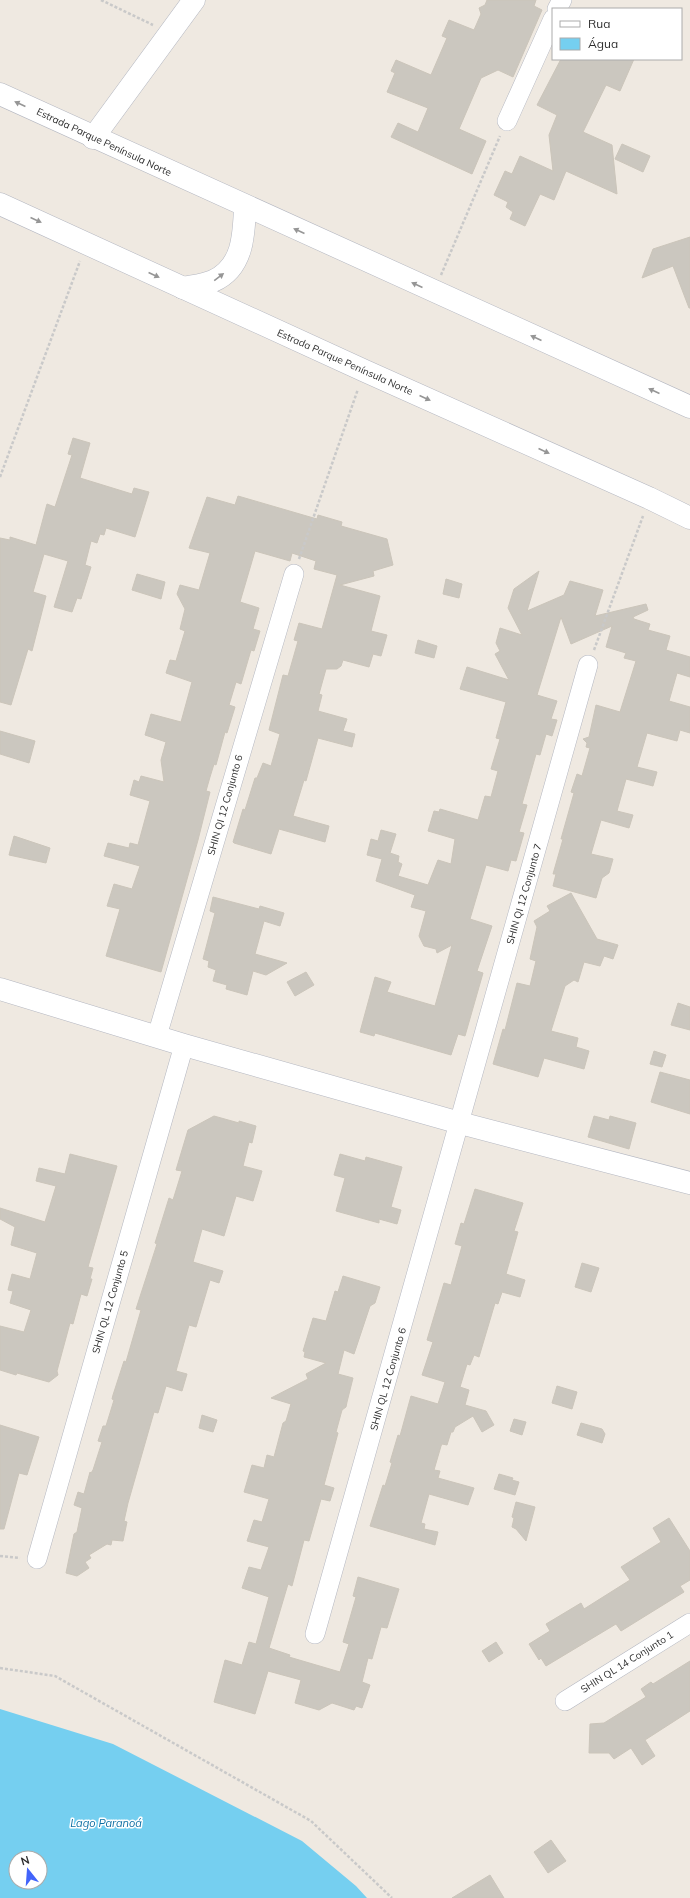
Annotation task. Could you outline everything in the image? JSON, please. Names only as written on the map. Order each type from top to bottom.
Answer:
[{"type":"main road","points":[[93,138],[194,0]]},
{"type":"main road","name":"Estrada Parque Península Norte","points":[[0,94],[245,207],[690,407]]},
{"type":"main road","name":"Estrada Parque Península Norte","points":[[0,204],[365,371],[649,498],[690,518]]},
{"type":"main road","points":[[182,288],[213,281],[231,268],[241,249],[245,232],[245,207]]},
{"type":"main road","points":[[0,989],[184,1045],[460,1123],[690,1183]]},
{"type":"street","points":[[507,122],[552,21]]},
{"type":"street","name":"SHIN QI 12 Conjunto 6","points":[[157,1036],[294,574]]},
{"type":"street","name":"SHIN QI 12 Conjunto 7","points":[[460,1123],[588,665]]},
{"type":"street","name":"SHIN QL 12 Conjunto 5","points":[[37,1559],[184,1045]]},
{"type":"street","name":"SHIN QL 12 Conjunto 6","points":[[315,1634],[460,1123]]},
{"type":"street","name":"SHIN QL 14 Conjunto 1","points":[[565,1701],[690,1622]]},
{"type":"path","points":[[102,0],[170,33]]},
{"type":"path","points":[[434,292],[507,122]]},
{"type":"path","points":[[0,477],[86,243]]},
{"type":"path","points":[[294,574],[365,371]]},
{"type":"path","points":[[588,665],[649,498]]},
{"type":"path","points":[[0,1668],[55,1676],[311,1821],[392,1898]]},
{"type":"water","name":"Lago Paranoá","points":[[0,1709],[113,1744],[302,1841],[356,1886],[367,1898],[0,1898]]},
{"type":"building","points":[[487,0],[536,0],[534,6],[542,10],[513,77],[498,70],[481,78],[459,129],[486,141],[472,174],[391,137],[398,123],[418,132],[428,108],[387,92],[395,73],[391,71],[396,60],[431,75],[447,38],[442,36],[449,20],[474,30],[481,14],[479,8],[485,5]]},
{"type":"building","points":[[560,60],[634,60],[620,91],[606,85],[583,132],[612,145],[617,194],[566,171],[554,200],[540,194],[525,226],[510,219],[513,212],[506,207],[508,202],[494,195],[505,171],[512,174],[520,156],[553,171],[549,135],[557,115],[537,105]]},
{"type":"building","points":[[622,144],[650,156],[643,172],[615,159]]},
{"type":"building","points":[[690,237],[689,308],[673,266],[642,278],[653,249]]},
{"type":"building","points":[[73,438],[90,443],[80,478],[132,494],[134,488],[149,492],[135,537],[106,528],[104,535],[100,534],[97,543],[91,541],[85,565],[91,567],[81,599],[77,598],[72,612],[54,607],[68,561],[44,554],[33,592],[46,596],[32,651],[28,649],[11,705],[0,702],[0,538],[10,540],[10,537],[36,545],[47,504],[55,507],[72,455],[68,454]]},
{"type":"building","points":[[238,496],[317,519],[318,515],[342,522],[341,526],[387,539],[393,565],[373,571],[374,576],[340,585],[380,596],[371,631],[387,635],[381,656],[373,654],[369,667],[343,660],[341,666],[337,669],[326,669],[319,694],[322,695],[318,711],[347,719],[343,731],[355,734],[352,747],[318,738],[306,781],[304,780],[293,816],[329,826],[325,842],[279,829],[271,854],[234,843],[233,842],[243,809],[245,810],[255,778],[257,778],[263,763],[271,766],[280,734],[269,730],[283,675],[288,676],[298,641],[294,640],[299,623],[322,629],[337,575],[314,569],[316,561],[292,553],[290,561],[255,551],[240,602],[259,608],[253,629],[260,631],[254,651],[251,650],[241,684],[236,682],[229,705],[235,707],[227,733],[225,732],[216,765],[214,764],[206,791],[210,792],[161,972],[106,956],[120,909],[107,906],[114,884],[132,889],[140,866],[104,856],[108,843],[129,848],[130,843],[138,845],[150,801],[130,795],[134,780],[139,782],[141,776],[164,782],[161,760],[166,742],[145,735],[151,714],[181,722],[192,682],[166,673],[170,660],[176,661],[185,631],[180,629],[185,609],[177,594],[180,585],[199,590],[210,553],[189,548],[207,497],[235,505]]},
{"type":"building","points":[[539,571],[527,611],[564,595],[570,581],[603,590],[595,616],[646,604],[648,610],[633,617],[634,619],[650,624],[648,630],[670,636],[666,650],[690,657],[690,677],[677,673],[669,701],[690,707],[690,733],[680,730],[677,741],[647,733],[637,767],[657,772],[653,786],[626,779],[617,811],[633,815],[629,828],[601,820],[591,854],[613,859],[609,873],[602,878],[596,898],[553,886],[556,874],[553,874],[574,793],[571,792],[577,774],[582,776],[590,748],[586,747],[587,743],[583,739],[589,737],[596,705],[620,712],[636,661],[624,658],[626,653],[606,647],[612,626],[571,644],[561,617],[537,695],[557,701],[551,719],[557,720],[552,736],[546,734],[540,755],[536,754],[522,804],[527,805],[519,832],[524,833],[516,861],[511,860],[508,871],[486,865],[470,919],[492,926],[477,971],[483,973],[465,1036],[458,1034],[451,1055],[375,1033],[374,1036],[360,1032],[375,977],[391,982],[387,992],[435,1006],[452,945],[437,953],[436,949],[424,946],[419,936],[426,911],[411,907],[415,895],[376,881],[382,859],[367,855],[371,839],[378,841],[381,830],[396,834],[390,853],[399,856],[398,862],[402,864],[398,876],[428,885],[438,860],[451,864],[455,839],[428,831],[434,811],[439,812],[440,809],[478,820],[485,796],[491,797],[498,771],[491,769],[500,739],[496,738],[506,702],[460,689],[467,667],[509,680],[495,654],[500,651],[496,643],[500,628],[522,635],[508,608],[514,589]]},
{"type":"building","points":[[137,574],[165,582],[161,599],[132,590]]},
{"type":"building","points":[[446,579],[462,584],[459,598],[443,594]]},
{"type":"building","points":[[418,640],[437,646],[434,658],[415,653]]},
{"type":"building","points":[[0,731],[35,741],[29,763],[0,754]]},
{"type":"building","points":[[14,836],[50,848],[46,863],[9,855]]},
{"type":"building","points":[[571,893],[597,939],[618,945],[613,959],[604,956],[600,966],[584,962],[578,982],[574,980],[565,986],[551,1031],[578,1038],[576,1047],[589,1051],[584,1069],[544,1058],[538,1077],[493,1064],[503,1029],[505,1030],[517,983],[530,986],[536,961],[530,959],[537,927],[534,921],[550,911],[547,906]]},
{"type":"building","points":[[213,897],[259,909],[260,906],[284,913],[280,926],[264,921],[255,954],[287,963],[266,975],[253,971],[247,995],[226,989],[227,985],[213,981],[216,970],[208,967],[209,961],[203,959],[215,913],[210,911]]},
{"type":"building","points":[[306,972],[314,985],[295,996],[287,982]]},
{"type":"building","points":[[678,1003],[690,1007],[690,1030],[671,1025]]},
{"type":"building","points":[[654,1051],[666,1055],[662,1067],[650,1064]]},
{"type":"building","points":[[660,1072],[690,1080],[690,1114],[651,1102]]},
{"type":"building","points":[[214,1116],[256,1126],[252,1143],[249,1142],[243,1166],[262,1171],[253,1201],[236,1196],[224,1236],[202,1229],[193,1262],[223,1271],[219,1283],[210,1280],[196,1327],[189,1325],[176,1371],[187,1374],[182,1391],[166,1386],[158,1413],[154,1412],[128,1503],[124,1521],[127,1522],[123,1541],[112,1540],[111,1545],[107,1544],[89,1555],[91,1558],[85,1562],[89,1568],[77,1576],[66,1573],[74,1534],[77,1532],[82,1508],[74,1505],[78,1492],[84,1494],[90,1472],[91,1473],[93,1470],[102,1442],[98,1441],[103,1426],[106,1426],[114,1400],[112,1399],[113,1395],[124,1361],[126,1362],[141,1310],[136,1309],[157,1244],[155,1243],[169,1198],[173,1200],[182,1171],[176,1170],[188,1130]]},
{"type":"building","points":[[594,1116],[609,1120],[610,1116],[636,1123],[629,1149],[588,1137]]},
{"type":"building","points":[[70,1154],[117,1166],[88,1267],[93,1268],[90,1279],[92,1279],[87,1296],[81,1294],[73,1324],[70,1323],[57,1371],[58,1375],[49,1382],[0,1370],[0,1326],[24,1332],[31,1310],[10,1303],[13,1291],[8,1290],[12,1274],[30,1279],[37,1253],[11,1245],[15,1227],[0,1219],[0,1208],[45,1222],[56,1186],[36,1181],[39,1168],[65,1174]]},
{"type":"building","points":[[340,1154],[365,1161],[366,1157],[402,1167],[391,1207],[401,1210],[397,1224],[379,1219],[379,1223],[336,1211],[345,1178],[334,1175]]},
{"type":"building","points":[[475,1189],[523,1203],[514,1231],[518,1232],[506,1274],[525,1280],[520,1297],[502,1292],[498,1304],[495,1303],[479,1357],[474,1355],[470,1365],[467,1364],[460,1387],[469,1390],[465,1405],[486,1411],[494,1425],[482,1432],[473,1416],[455,1427],[453,1432],[451,1432],[447,1445],[442,1444],[441,1446],[434,1470],[440,1471],[438,1478],[474,1488],[468,1505],[429,1494],[421,1523],[425,1524],[424,1529],[438,1532],[435,1545],[370,1526],[383,1485],[385,1486],[392,1463],[390,1462],[398,1435],[400,1436],[411,1396],[438,1404],[445,1382],[422,1375],[433,1342],[427,1340],[444,1283],[451,1285],[462,1246],[455,1244],[461,1223],[464,1224]]},
{"type":"building","points":[[582,1263],[599,1268],[591,1292],[575,1287]]},
{"type":"building","points":[[343,1276],[380,1287],[375,1303],[370,1306],[354,1354],[344,1350],[338,1374],[353,1378],[346,1407],[342,1410],[336,1432],[338,1433],[324,1485],[334,1488],[330,1501],[321,1499],[309,1541],[304,1540],[292,1586],[288,1584],[269,1648],[290,1655],[289,1657],[340,1672],[349,1644],[343,1642],[356,1597],[353,1596],[358,1577],[399,1589],[387,1628],[381,1627],[372,1659],[368,1658],[362,1682],[370,1685],[362,1708],[356,1706],[354,1710],[332,1703],[319,1710],[295,1703],[301,1680],[268,1671],[255,1714],[214,1702],[225,1660],[242,1665],[249,1642],[256,1644],[269,1597],[242,1588],[249,1567],[261,1570],[269,1547],[247,1541],[254,1520],[262,1522],[269,1499],[244,1492],[252,1465],[264,1468],[267,1455],[274,1457],[283,1423],[286,1421],[291,1404],[271,1398],[308,1379],[306,1374],[326,1363],[304,1357],[305,1352],[303,1351],[313,1318],[326,1321],[335,1291],[338,1292]]},
{"type":"building","points":[[557,1386],[577,1392],[572,1409],[552,1403]]},
{"type":"building","points":[[202,1415],[217,1420],[213,1432],[199,1428]]},
{"type":"building","points":[[514,1419],[526,1422],[522,1435],[510,1431]]},
{"type":"building","points":[[581,1423],[602,1429],[605,1434],[602,1443],[577,1435]]},
{"type":"building","points":[[0,1425],[39,1437],[27,1475],[19,1473],[4,1529],[0,1529]]},
{"type":"building","points":[[499,1474],[513,1478],[512,1480],[519,1482],[515,1495],[494,1489]]},
{"type":"building","points":[[516,1502],[535,1507],[526,1541],[516,1529],[512,1527],[514,1518],[512,1517]]},
{"type":"building","points":[[669,1518],[690,1551],[690,1580],[680,1586],[684,1592],[621,1631],[616,1624],[546,1666],[541,1658],[539,1660],[529,1644],[550,1631],[546,1624],[581,1603],[584,1609],[630,1580],[621,1567],[661,1542],[653,1528]]},
{"type":"building","points":[[496,1642],[503,1653],[489,1662],[482,1651]]},
{"type":"building","points":[[690,1661],[690,1711],[645,1740],[655,1756],[642,1765],[631,1748],[614,1759],[609,1753],[589,1753],[590,1724],[604,1723],[646,1697],[641,1689],[651,1682],[653,1684]]},
{"type":"building","points":[[551,1840],[566,1861],[548,1873],[534,1852]]},
{"type":"building","points":[[490,1875],[504,1898],[452,1898]]}]
